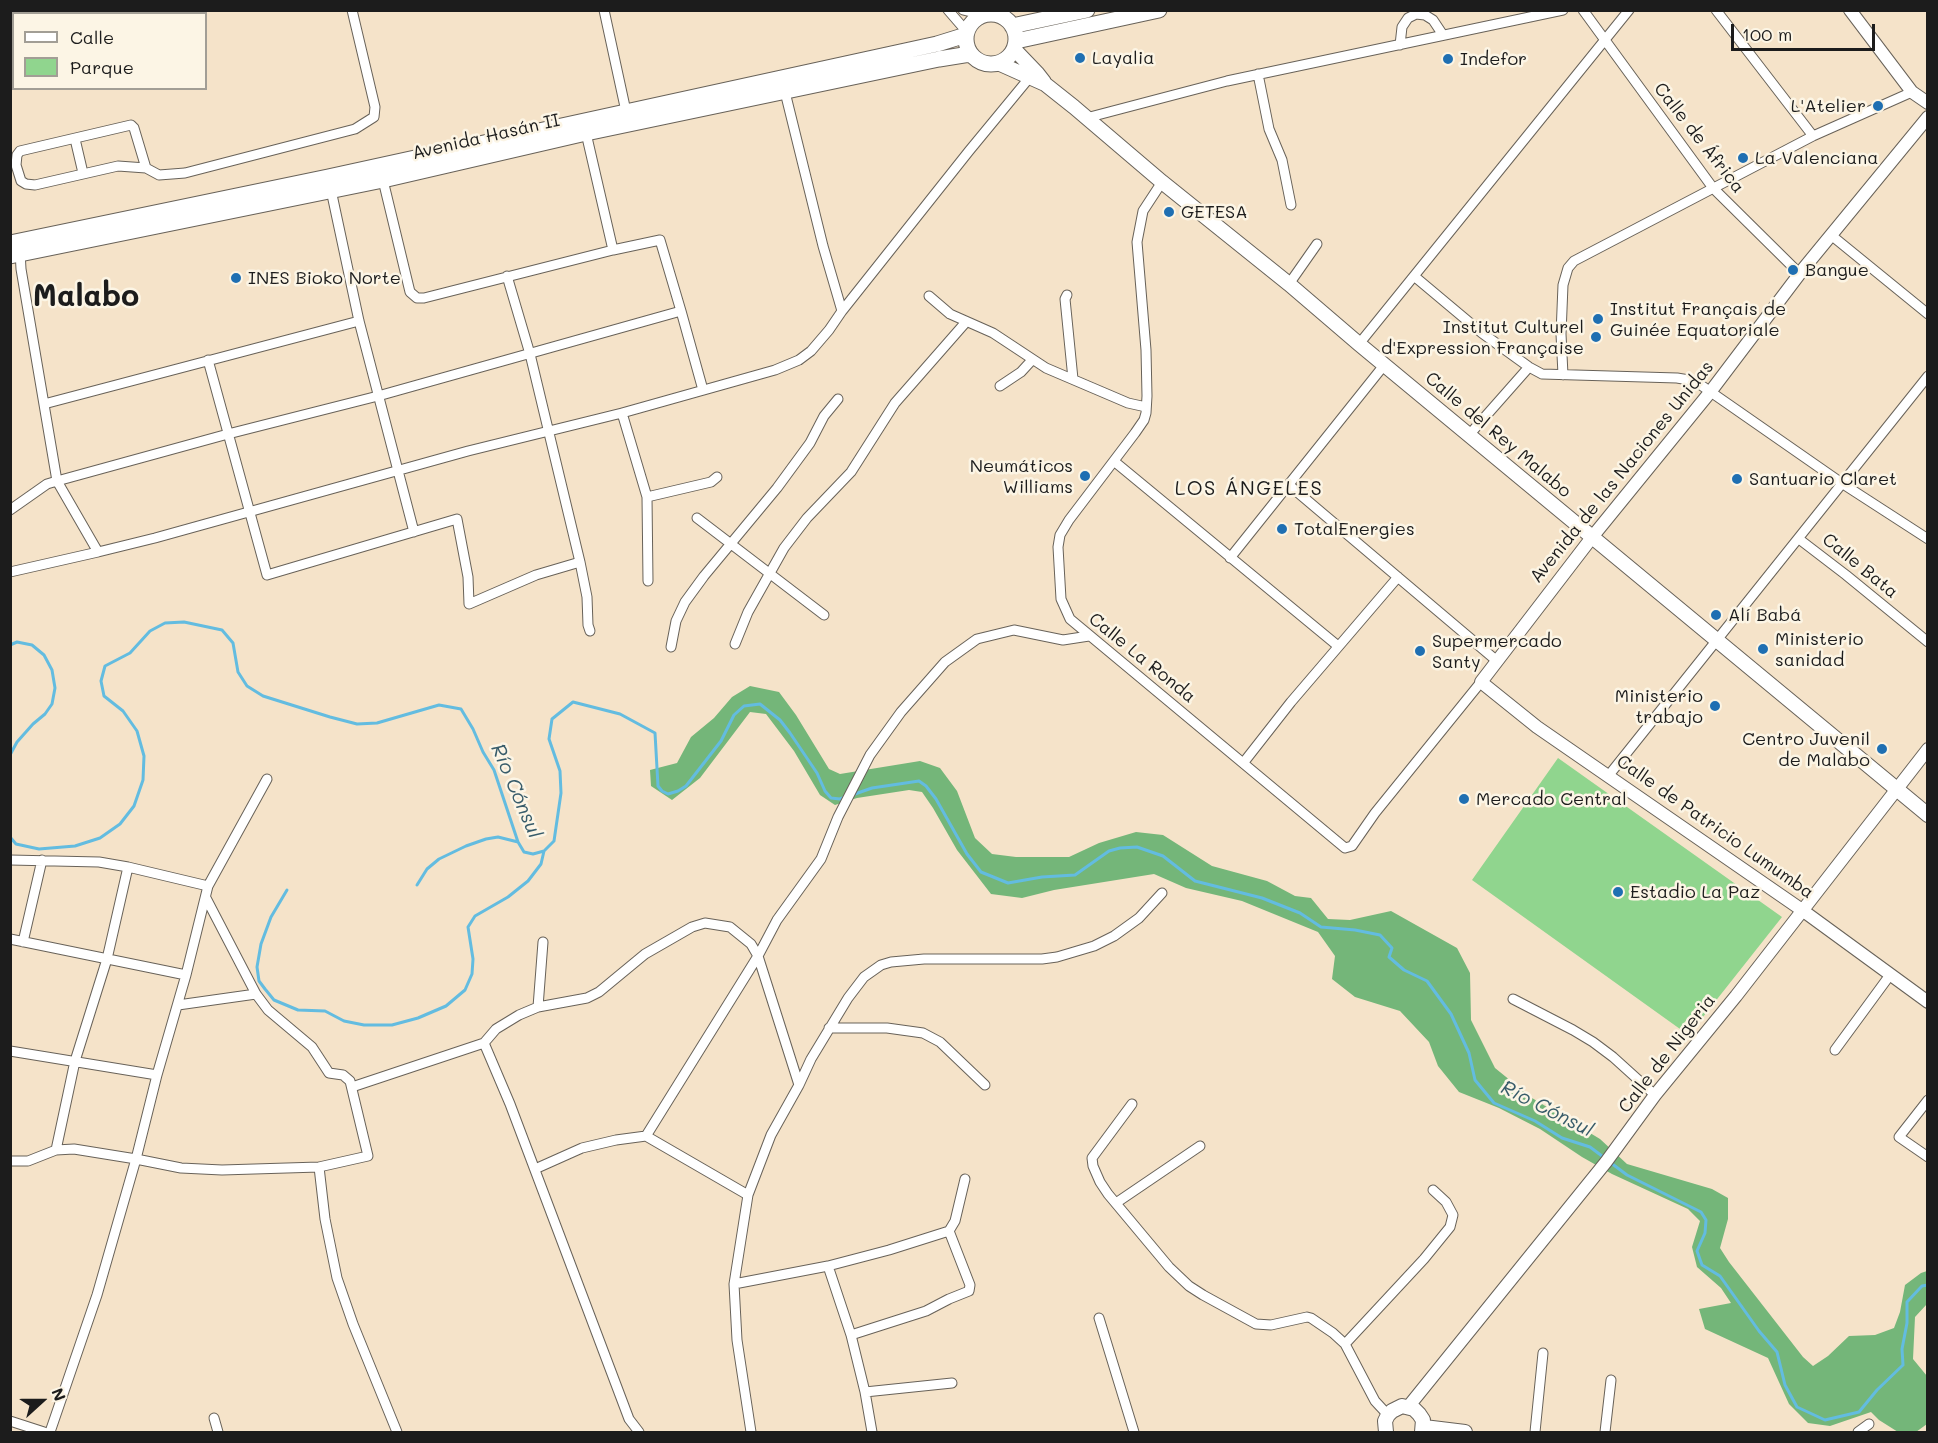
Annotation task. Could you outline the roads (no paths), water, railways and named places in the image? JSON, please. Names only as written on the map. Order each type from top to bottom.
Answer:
[{"type":"main road","points":[[1012,26],[1088,10]]},
{"type":"main road","points":[[1015,45],[1159,10]]},
{"type":"main road","points":[[983,15],[996,15],[1008,21],[1012,26],[1015,45],[1010,55],[998,63],[983,63],[970,54],[967,48],[967,33],[973,22],[983,15]]},
{"type":"main road","name":"Avenida Hasán II","points":[[14,252],[383,180],[586,134],[628,118],[936,44],[967,33]]},
{"type":"main road","name":"Calle del Rey Malabo","points":[[1015,45],[1045,84],[1928,815]]},
{"type":"main road","name":"Avenida Hasán II","points":[[14,252],[379,165],[628,118],[785,92],[939,58],[970,54]]},
{"type":"main road","name":"Calle del Rey Malabo","points":[[998,63],[1045,84]]},
{"type":"main road","points":[[1386,1432],[1385,1421],[1388,1415],[1397,1408],[1408,1407],[1419,1414],[1423,1430],[1465,1432]]},
{"type":"street","points":[[146,168],[134,128],[131,125],[21,151],[17,155],[18,174],[21,181],[35,185],[118,166],[146,168],[159,175],[184,173],[355,129],[374,117],[375,107],[352,10]]},
{"type":"street","points":[[604,10],[628,118]]},
{"type":"street","points":[[948,10],[967,33]]},
{"type":"street","points":[[963,10],[983,15]]},
{"type":"street","points":[[1086,118],[1227,81],[1563,10]]},
{"type":"street","name":"Calle de África","points":[[1583,10],[1713,188],[1800,273]]},
{"type":"street","points":[[1359,344],[1629,10]]},
{"type":"street","points":[[1716,10],[1813,136]]},
{"type":"street","points":[[1850,10],[1912,92],[1928,103]]},
{"type":"street","points":[[1400,45],[1402,27],[1416,12],[1433,20],[1443,35]]},
{"type":"street","points":[[1258,74],[1269,129],[1282,160],[1292,205]]},
{"type":"street","points":[[10,572],[155,538],[468,451],[622,413],[775,370],[799,360],[811,351],[829,330],[969,151],[1030,78]]},
{"type":"street","points":[[785,92],[823,246],[842,311]]},
{"type":"street","points":[[1563,375],[1561,334],[1563,285],[1568,268],[1574,261],[1813,136],[1912,92]]},
{"type":"street","name":"Avenida de las Naciones Unidas","points":[[1345,848],[1352,846],[1387,797],[1711,391],[1800,273],[1926,123]]},
{"type":"street","points":[[586,134],[613,250]]},
{"type":"street","points":[[75,139],[83,173]]},
{"type":"street","points":[[379,165],[410,292],[417,298],[660,240],[703,390]]},
{"type":"street","points":[[929,296],[950,314],[993,333],[1032,360],[1057,373],[1128,403],[1146,407],[1146,350],[1137,242],[1143,211],[1162,182]]},
{"type":"street","points":[[331,190],[359,321],[414,532]]},
{"type":"street","points":[[1831,235],[1928,314]]},
{"type":"street","points":[[1289,284],[1317,244]]},
{"type":"street","points":[[14,252],[21,269],[57,481],[98,552]]},
{"type":"street","points":[[507,276],[530,354],[580,562],[587,597],[588,625],[591,631]]},
{"type":"street","points":[[1414,276],[1482,333],[1528,367],[1542,374],[1677,378],[1695,381],[1843,484],[1928,539]]},
{"type":"street","points":[[1067,295],[1065,299],[1073,379]]},
{"type":"street","points":[[10,510],[47,484],[57,481],[378,396],[681,311]]},
{"type":"street","points":[[44,404],[359,321]]},
{"type":"street","points":[[735,644],[747,612],[784,548],[807,518],[851,472],[895,403],[966,322]]},
{"type":"street","points":[[208,360],[267,575],[457,519],[468,577],[470,604],[536,575],[580,562]]},
{"type":"street","points":[[1000,386],[1021,372],[1032,360]]},
{"type":"street","points":[[1230,558],[1385,364]]},
{"type":"street","points":[[1469,435],[1528,367]]},
{"type":"street","points":[[1609,775],[1928,376]]},
{"type":"street","points":[[671,647],[676,621],[685,602],[777,488],[810,443],[824,416],[837,399]]},
{"type":"street","name":"Calle La Ronda","points":[[1146,407],[1142,423],[1063,530],[1059,541],[1061,599],[1066,613],[1089,636],[1244,762],[1345,848]]},
{"type":"street","points":[[622,413],[647,497],[648,581]]},
{"type":"street","points":[[1115,462],[1338,646]]},
{"type":"street","points":[[647,497],[711,482],[717,477]]},
{"type":"street","points":[[1289,485],[1497,661]]},
{"type":"street","points":[[697,518],[824,615]]},
{"type":"street","name":"Calle Bata","points":[[1799,539],[1928,642]]},
{"type":"street","points":[[1244,762],[1398,576]]},
{"type":"street","points":[[1063,640],[1074,623]]},
{"type":"street","points":[[646,1136],[758,956],[777,920],[821,859],[838,817],[870,755],[901,712],[945,662],[977,639],[1014,630],[1063,640],[1089,636]]},
{"type":"street","name":"Calle de Patricio Lumumba","points":[[1480,682],[1537,727],[1802,910],[1928,1002]]},
{"type":"street","name":"Calle de Nigeria","points":[[1408,1407],[1625,1138],[1655,1095],[1736,996],[1928,749]]},
{"type":"street","points":[[50,1432],[97,1295],[178,1005],[208,886],[267,779]]},
{"type":"street","points":[[10,860],[99,862],[208,886]]},
{"type":"street","points":[[22,942],[42,860]]},
{"type":"street","points":[[56,1150],[75,1061],[107,959],[128,867]]},
{"type":"street","points":[[751,1432],[737,1340],[734,1284],[748,1195],[771,1135],[811,1059],[858,984],[881,965],[891,962],[924,959],[1042,959],[1094,946],[1114,936],[1139,918],[1162,893]]},
{"type":"street","points":[[10,1161],[34,1160],[56,1150],[74,1149],[181,1168],[222,1170],[319,1167],[368,1156],[356,1113],[352,1087],[347,1077],[329,1073],[312,1047],[280,1021],[256,994],[206,897]]},
{"type":"street","points":[[352,1087],[484,1042],[496,1029],[538,1006],[580,999],[599,992],[645,954],[679,933],[705,923],[730,927],[751,944],[758,956],[799,1085]]},
{"type":"street","points":[[10,939],[186,975]]},
{"type":"street","points":[[538,1006],[543,942]]},
{"type":"street","points":[[1835,1050],[1890,975]]},
{"type":"street","points":[[178,1005],[256,994]]},
{"type":"street","points":[[1513,999],[1593,1042],[1655,1095]]},
{"type":"street","points":[[829,1028],[887,1028],[923,1034],[940,1042],[985,1085]]},
{"type":"street","points":[[484,1042],[535,1168],[629,1419],[639,1432]]},
{"type":"street","points":[[10,1051],[157,1075]]},
{"type":"street","points":[[1928,1100],[1899,1137],[1928,1157]]},
{"type":"street","points":[[1132,1104],[1092,1158],[1100,1182],[1116,1203],[1169,1267],[1189,1286],[1203,1295],[1256,1324],[1271,1325],[1311,1318],[1345,1344],[1375,1401],[1388,1415]]},
{"type":"street","points":[[535,1168],[582,1148],[646,1136],[748,1195]]},
{"type":"street","points":[[1116,1203],[1200,1146]]},
{"type":"street","points":[[319,1167],[325,1219],[337,1278],[352,1324],[396,1432]]},
{"type":"street","points":[[734,1284],[828,1266],[949,1231],[955,1221],[965,1179]]},
{"type":"street","points":[[1345,1344],[1424,1259],[1450,1227],[1453,1215],[1446,1202],[1433,1190]]},
{"type":"street","points":[[851,1335],[926,1311],[969,1291],[970,1285],[949,1231]]},
{"type":"street","points":[[828,1266],[851,1335],[872,1432]]},
{"type":"street","points":[[1100,1318],[1134,1432]]},
{"type":"street","points":[[1535,1432],[1543,1353]]},
{"type":"street","points":[[1605,1432],[1611,1380]]},
{"type":"street","points":[[865,1392],[952,1383]]},
{"type":"street","points":[[214,1418],[218,1432]]},
{"type":"street","points":[[10,1421],[44,1432]]},
{"type":"street","points":[[1858,1432],[1869,1424]]},
{"type":"waterway","name":"Río Cónsul","points":[[10,837],[16,844],[39,849],[75,846],[100,838],[120,824],[134,806],[143,780],[144,756],[137,731],[123,711],[104,696],[101,681],[105,666],[130,653],[150,631],[165,623],[184,622],[222,630],[233,643],[238,672],[247,686],[263,696],[357,724],[377,723],[439,705],[461,709],[494,770],[518,842],[524,852],[533,854],[544,851],[554,841],[561,793],[560,771],[549,739],[552,719],[573,702],[620,714],[655,733],[658,786],[668,794],[686,786],[721,741],[734,715],[744,706],[760,704],[780,720],[790,733],[831,798],[845,797]]},
{"type":"waterway","name":"Río Cónsul","points":[[10,645],[17,642],[32,645],[44,655],[52,670],[55,688],[52,704],[17,742],[10,755]]},
{"type":"waterway","name":"Río Cónsul","points":[[852,795],[872,788],[919,781],[936,799],[967,854],[981,872],[1008,883],[1042,877],[1075,875],[1109,851],[1137,847],[1163,856],[1195,881],[1262,898],[1300,913],[1321,927],[1380,935],[1392,948],[1389,957],[1404,970],[1427,981],[1451,1014],[1469,1053],[1475,1080],[1494,1103],[1535,1121],[1562,1138],[1590,1147],[1606,1159]]},
{"type":"waterway","points":[[417,885],[427,869],[439,859],[466,846],[498,837],[518,842]]},
{"type":"waterway","points":[[287,890],[271,917],[261,944],[257,967],[259,981],[265,989],[274,1000],[298,1010],[325,1011],[344,1021],[364,1025],[392,1025],[418,1018],[446,1006],[465,990],[472,974],[473,959],[468,927],[475,916],[508,897],[528,881],[541,864],[544,851]]},
{"type":"waterway","name":"Río Cónsul","points":[[1611,1163],[1627,1175],[1701,1212],[1706,1220],[1705,1233],[1697,1251],[1702,1265],[1720,1276],[1759,1331],[1777,1352],[1785,1385],[1797,1407],[1825,1420],[1859,1412],[1877,1390],[1903,1365],[1902,1349],[1907,1323],[1907,1302],[1922,1286],[1928,1285]]},
{"type":"place","name":"Layalia","points":[[1080,58]]},
{"type":"place","name":"Indefor","points":[[1448,59]]},
{"type":"place","name":"L'Atelier","points":[[1878,106]]},
{"type":"place","name":"La Valenciana","points":[[1743,158]]},
{"type":"place","name":"GETESA","points":[[1169,212]]},
{"type":"place","name":"Bangue","points":[[1793,270]]},
{"type":"place","name":"INES Bioko Norte","points":[[236,278]]},
{"type":"place","name":"Institut Français de Guinée Equatoriale","points":[[1598,319]]},
{"type":"place","name":"Institut Culturel d'Expression Française","points":[[1596,337]]},
{"type":"place","name":"Neumáticos Williams","points":[[1085,476]]},
{"type":"place","name":"Santuario Claret","points":[[1737,479]]},
{"type":"place","name":"TotalEnergies","points":[[1282,529]]},
{"type":"place","name":"Alí Babá","points":[[1716,615]]},
{"type":"place","name":"Ministerio sanidad","points":[[1763,649]]},
{"type":"place","name":"Supermercado Santy","points":[[1420,651]]},
{"type":"place","name":"Ministerio trabajo","points":[[1715,706]]},
{"type":"place","name":"Centro Juvenil de Malabo","points":[[1882,749]]},
{"type":"place","name":"Mercado Central","points":[[1464,799]]},
{"type":"place","name":"Estadio La Paz","points":[[1618,892]]},
{"type":"district","name":"Malabo","points":[[86,297]]},
{"type":"district","name":"LOS ÁNGELES","points":[[1249,489]]}]
